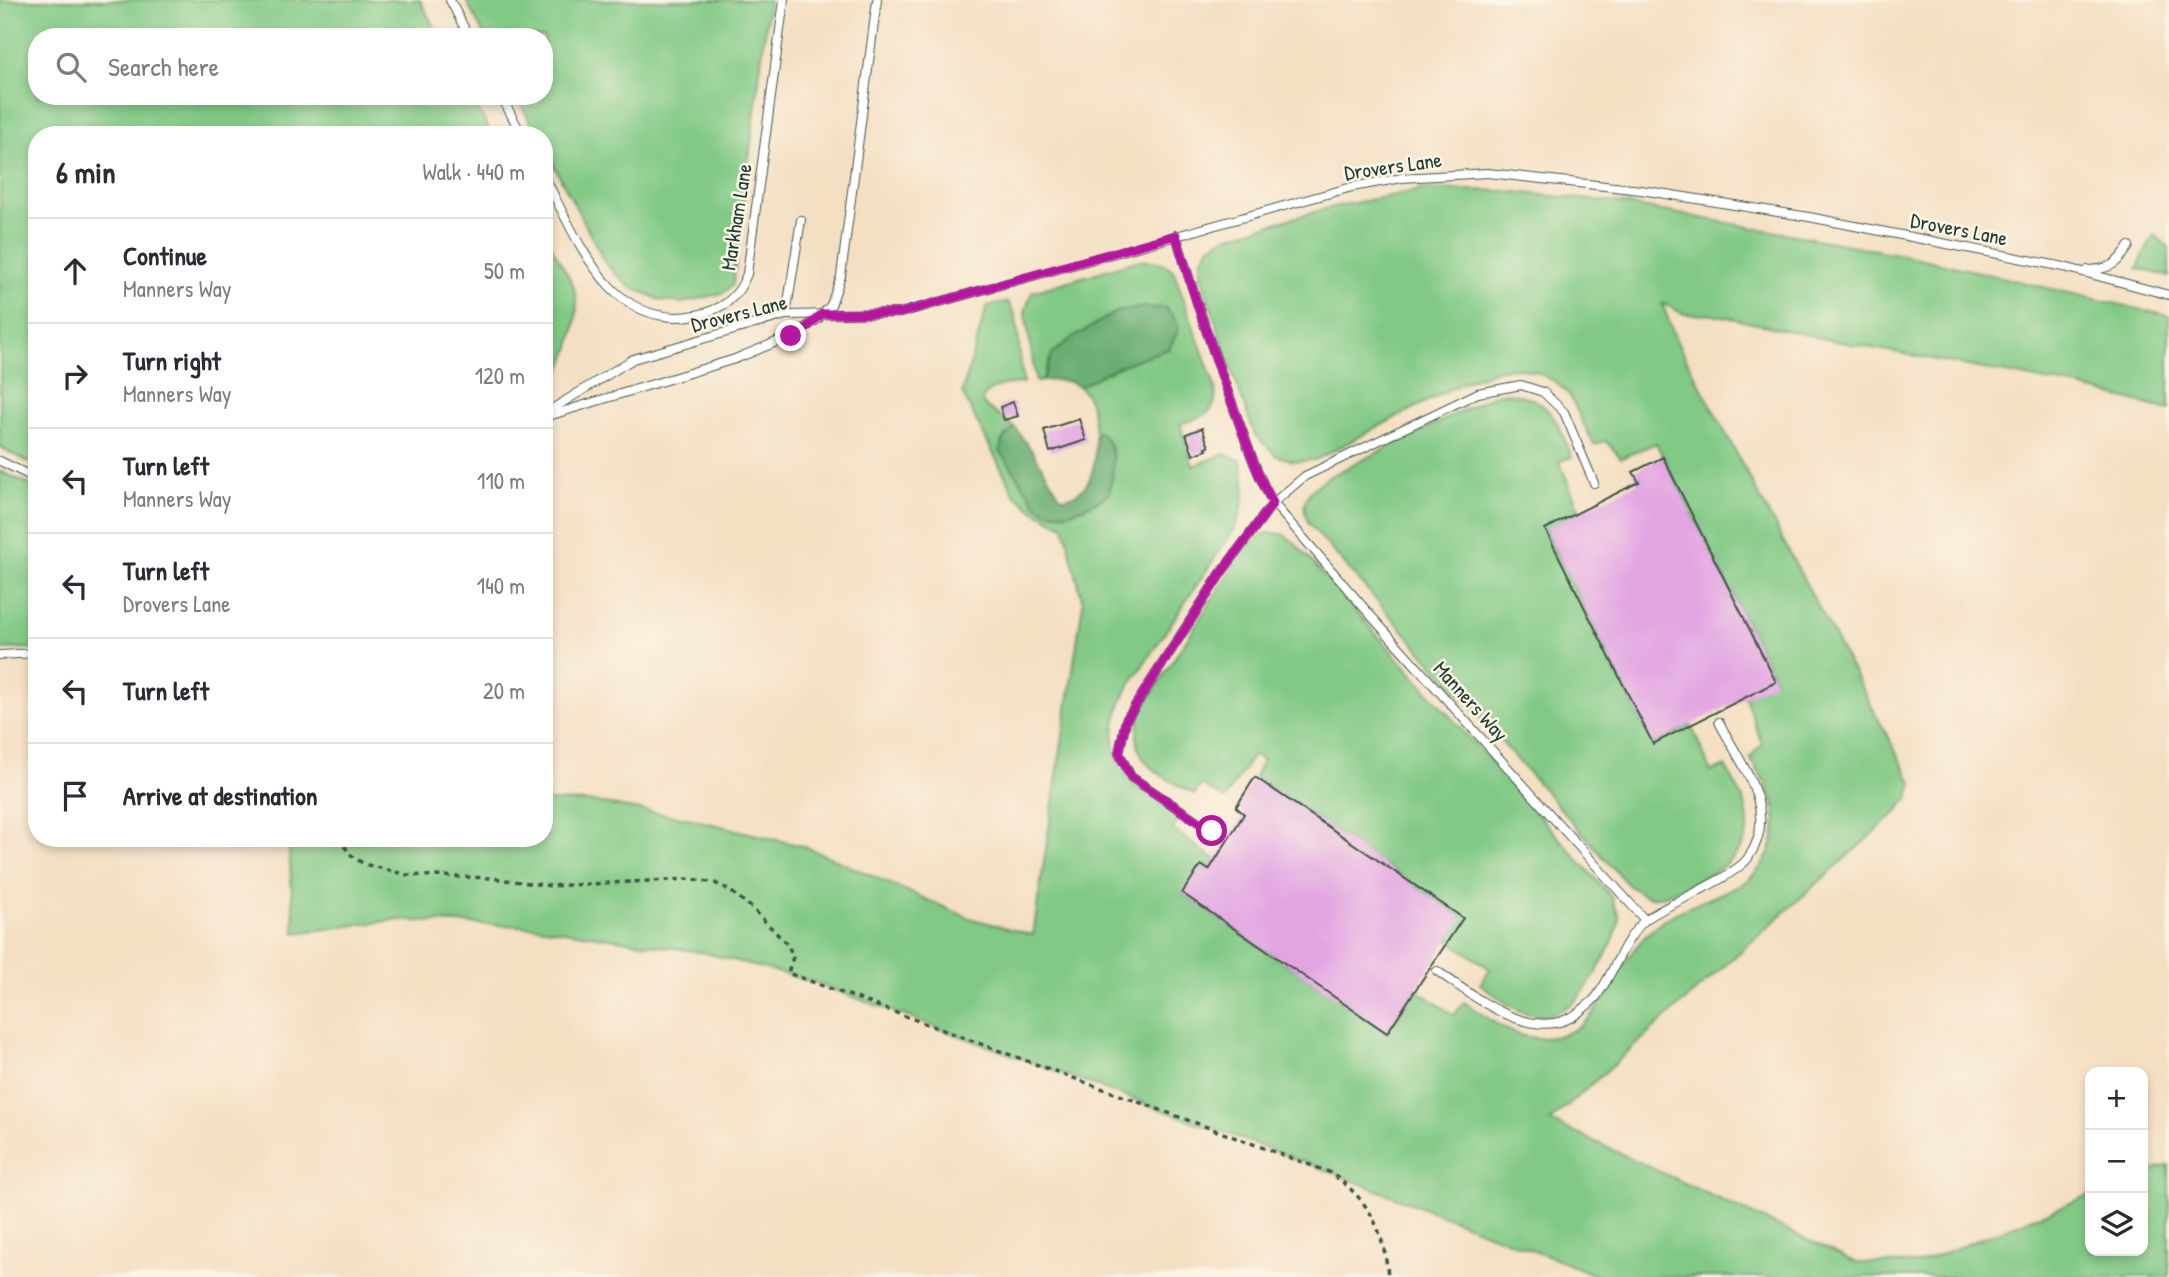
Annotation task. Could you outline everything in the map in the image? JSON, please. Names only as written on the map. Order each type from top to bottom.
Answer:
[{"type":"lane","points":[[450,0],[464,28]]},
{"type":"lane","name":"Markham Lane","points":[[553,193],[592,266],[618,296],[649,313],[666,316],[695,315],[715,311],[724,305],[737,294],[747,274],[784,0]]},
{"type":"lane","points":[[553,413],[735,359],[806,328],[831,305],[841,276],[877,0]]},
{"type":"lane","points":[[506,105],[517,126]]},
{"type":"lane","name":"Drovers Lane","points":[[553,410],[633,359],[786,315],[900,313],[1352,187],[1402,178],[1488,173],[1641,190],[1771,211],[2064,267],[2169,295]]},
{"type":"lane","points":[[786,315],[801,220]]},
{"type":"lane","name":"Manners Way","points":[[1176,235],[1227,390],[1261,482],[1273,503],[1372,618],[1645,920]]},
{"type":"lane","points":[[2064,267],[2088,271],[2107,269],[2121,259],[2129,246]]},
{"type":"lane","points":[[1212,831],[1131,777],[1119,753],[1126,720],[1221,573],[1273,503],[1305,477],[1478,393],[1521,385],[1543,392],[1564,412],[1594,483]]},
{"type":"lane","points":[[0,461],[28,475]]},
{"type":"lane","points":[[0,655],[28,653]]},
{"type":"lane","points":[[1437,971],[1483,1002],[1518,1020],[1549,1024],[1576,1016],[1599,995],[1617,958],[1645,920],[1720,879],[1748,859],[1761,829],[1760,799],[1718,722]]},
{"type":"path","points":[[345,847],[364,864],[407,875],[491,878],[551,886],[692,878],[715,883],[752,908],[788,944],[793,957],[788,973],[1329,1172],[1349,1186],[1379,1228],[1386,1251],[1388,1277]]},
{"type":"green space","points":[[0,0],[420,0],[434,28],[28,28],[28,105],[476,105],[487,126],[28,126],[28,462],[0,447]]},
{"type":"green space","points":[[466,0],[769,0],[733,285],[723,293],[681,303],[660,300],[630,287],[607,266],[553,164],[553,126],[532,126],[522,105],[553,105],[553,28],[480,28]]},
{"type":"green space","points":[[1425,189],[1506,191],[1619,203],[1914,257],[2169,316],[2169,410],[2079,387],[1835,341],[1717,315],[1684,314],[1662,303],[1677,342],[1913,784],[1909,797],[1895,814],[1550,1121],[1857,1263],[1917,1264],[2085,1197],[2085,1256],[2148,1256],[2148,1172],[2169,1165],[2169,1277],[1601,1277],[1331,1172],[810,981],[706,953],[538,927],[395,920],[295,933],[289,847],[553,847],[553,801],[593,802],[692,819],[806,847],[969,918],[1033,935],[1083,603],[1064,526],[1036,512],[1015,495],[962,393],[987,306],[1008,302],[1016,317],[1023,383],[995,388],[982,399],[983,404],[1015,428],[1001,442],[1034,501],[1046,511],[1075,511],[1102,498],[1109,493],[1113,468],[1112,452],[1105,438],[1099,432],[1095,433],[1090,402],[1079,387],[1123,365],[1169,349],[1069,340],[1052,354],[1042,381],[1036,382],[1025,311],[1032,292],[1136,261],[1152,261],[1166,265],[1174,272],[1215,387],[1216,396],[1211,409],[1202,416],[1180,424],[1193,466],[1224,454],[1240,460],[1245,487],[1235,528],[1127,689],[1115,724],[1117,760],[1123,771],[1142,791],[1180,816],[1173,830],[1216,860],[1209,870],[1201,866],[1183,894],[1387,1032],[1416,989],[1454,1015],[1464,1002],[1501,1027],[1524,1036],[1554,1037],[1582,1025],[1647,934],[1684,909],[1747,881],[1756,873],[1769,853],[1775,830],[1774,806],[1764,781],[1750,758],[1762,744],[1745,697],[1776,681],[1656,443],[1621,458],[1606,441],[1594,445],[1570,396],[1557,383],[1539,373],[1520,368],[1499,369],[1460,384],[1315,460],[1294,461],[1277,456],[1255,435],[1201,276],[1201,261],[1210,246],[1226,237],[1328,208]]},
{"type":"green space","points":[[2154,235],[2169,247],[2169,277],[2137,268]]},
{"type":"green space","points":[[553,249],[570,278],[577,302],[574,330],[553,381]]},
{"type":"green space","points":[[1144,307],[1166,308],[1173,316],[1179,329],[1169,349],[1123,365],[1079,387],[1066,381],[1042,381],[1052,354],[1069,340],[1116,312]]},
{"type":"green space","points":[[1498,393],[1528,397],[1538,402],[1554,419],[1566,443],[1572,457],[1559,461],[1580,512],[1545,530],[1653,744],[1691,725],[1711,772],[1725,766],[1745,806],[1747,834],[1736,855],[1717,871],[1661,896],[1646,896],[1628,885],[1309,524],[1306,516],[1307,497],[1328,477]]},
{"type":"green space","points":[[1015,428],[1060,496],[1064,498],[1075,495],[1088,482],[1094,463],[1095,433],[1099,432],[1112,452],[1113,468],[1109,493],[1098,501],[1069,513],[1049,512],[1037,505],[1000,451],[1004,438]]},
{"type":"green space","points":[[0,471],[28,484],[28,648],[0,649]]},
{"type":"green space","points":[[1268,533],[1282,534],[1294,542],[1611,896],[1619,917],[1614,936],[1594,976],[1569,1006],[1546,1015],[1529,1014],[1507,1004],[1480,984],[1490,969],[1448,940],[1462,917],[1255,777],[1263,760],[1253,755],[1225,799],[1201,785],[1195,794],[1146,762],[1137,739],[1138,724],[1144,706],[1241,554],[1254,539]]},
{"type":"building","points":[[1013,402],[1018,416],[1004,420],[1000,407]]},
{"type":"building","points":[[1079,419],[1086,440],[1050,452],[1044,430]]},
{"type":"building","points":[[1202,428],[1209,447],[1193,455],[1186,434]]},
{"type":"building","points":[[1663,457],[1776,682],[1653,744],[1545,529],[1639,482],[1633,472]]},
{"type":"building","points":[[1255,777],[1463,918],[1387,1033],[1182,893],[1201,865],[1209,870],[1244,814],[1236,807]]},
{"type":"route","points":[[791,336],[806,328],[822,314],[900,313],[1176,235],[1227,390],[1261,482],[1273,503],[1221,573],[1126,720],[1119,753],[1131,777],[1212,831]]}]
